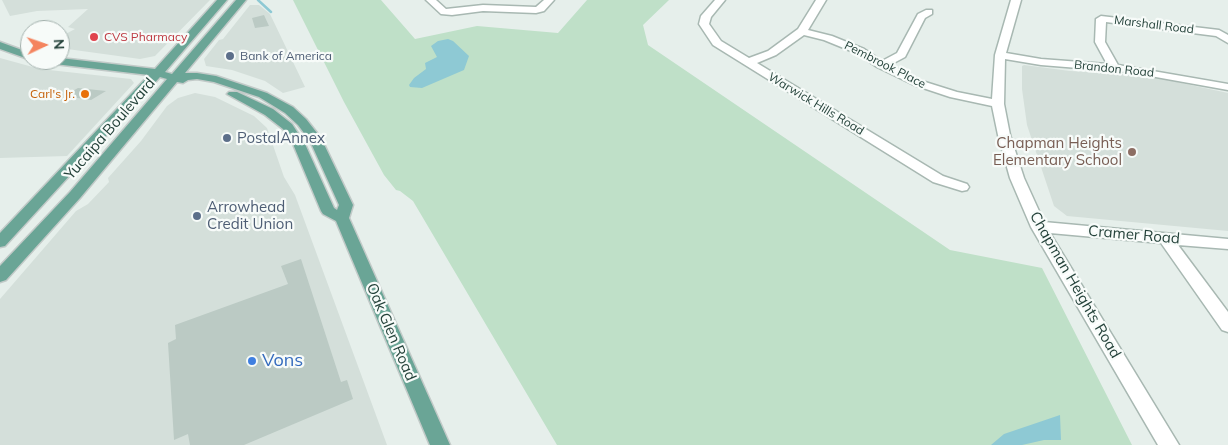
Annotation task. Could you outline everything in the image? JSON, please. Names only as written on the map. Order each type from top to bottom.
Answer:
[{"type":"main road","name":"Yucaipa Boulevard","points":[[0,242],[222,0]]},
{"type":"main road","name":"Yucaipa Boulevard","points":[[0,276],[74,195],[241,0]]},
{"type":"main road","points":[[0,45],[20,53]]},
{"type":"main road","name":"Oak Glen Road","points":[[70,63],[157,73],[212,87],[244,99],[269,112],[288,127],[299,144],[328,211],[342,218],[440,445]]},
{"type":"street","points":[[431,0],[444,12],[452,12],[483,8],[536,10],[541,9],[549,0]]},
{"type":"street","name":"Warwick Hills Road","points":[[720,0],[706,16],[704,24],[716,43],[938,179],[962,187]]},
{"type":"street","points":[[747,63],[772,53],[802,31],[822,0]]},
{"type":"street","name":"Chapman Heights Road","points":[[1016,0],[1000,55],[998,104],[1004,135],[1017,178],[1039,227],[1168,445]]},
{"type":"street","points":[[881,65],[895,60],[901,55],[921,16],[929,12]]},
{"type":"street","name":"Marshall Road","points":[[1115,68],[1100,42],[1101,19],[1219,33],[1228,40]]},
{"type":"street","name":"Pembrook Place","points":[[802,31],[852,47],[902,76],[937,90],[998,104]]},
{"type":"street","name":"Brandon Road","points":[[1000,55],[1040,62],[1115,68],[1169,75],[1228,87]]},
{"type":"street","name":"Cramer Road","points":[[1039,227],[1228,244]]},
{"type":"street","points":[[1165,238],[1227,322]]},
{"type":"shaded area","points":[[2,0],[210,0],[155,56],[140,59],[70,49],[70,32],[75,29],[70,28],[70,25],[88,9],[37,11],[10,16]]},
{"type":"shaded area","points":[[250,5],[259,5],[270,14],[305,87],[283,93],[265,81],[232,70],[206,66],[204,59]]},
{"type":"shaded area","points":[[0,58],[20,64],[20,70],[49,70],[131,79],[134,83],[67,156],[0,158]]},
{"type":"shaded area","name":"Chapman Heights Elementary School","points":[[1022,66],[1070,71],[1144,75],[1228,93],[1228,231],[1067,216],[1054,206],[1027,125],[1022,89]]},
{"type":"shaded area","points":[[195,93],[215,97],[254,116],[267,128],[284,177],[295,195],[387,445],[0,445],[0,299],[76,211],[88,204],[109,182],[108,178],[141,141],[167,106],[178,98]]},
{"type":"green space","points":[[293,0],[381,0],[415,39],[477,26],[558,33],[587,0],[669,0],[643,25],[648,45],[950,250],[1042,268],[1132,445],[557,445],[413,201],[396,190],[384,175],[344,102]]},
{"type":"water","points":[[448,39],[453,41],[469,56],[464,70],[422,88],[410,87],[409,85],[414,78],[426,69],[425,63],[437,57],[431,46],[438,41]]},
{"type":"water","points":[[1060,415],[1061,440],[1044,440],[1022,445],[991,445],[1004,434]]},
{"type":"building","points":[[264,15],[269,26],[255,28],[252,18]]},
{"type":"building","name":"Carl's Jr.","points":[[78,88],[106,91],[91,100],[64,96]]},
{"type":"building","name":"Vons","points":[[301,259],[341,382],[347,380],[353,399],[244,445],[190,445],[188,434],[174,440],[168,343],[176,339],[175,325],[288,284],[281,266]]},
{"type":"waterway","points":[[258,0],[271,12]]},
{"type":"place","name":"CVS Pharmacy","points":[[94,37]]},
{"type":"place","name":"Bank of America","points":[[230,56]]},
{"type":"place","name":"Carl's Jr.","points":[[85,94]]},
{"type":"place","name":"PostalAnnex","points":[[227,138]]},
{"type":"place","name":"Chapman Heights Elementary School","points":[[1132,152]]},
{"type":"place","name":"Arrowhead Credit Union","points":[[197,216]]},
{"type":"place","name":"Vons","points":[[252,361]]}]
